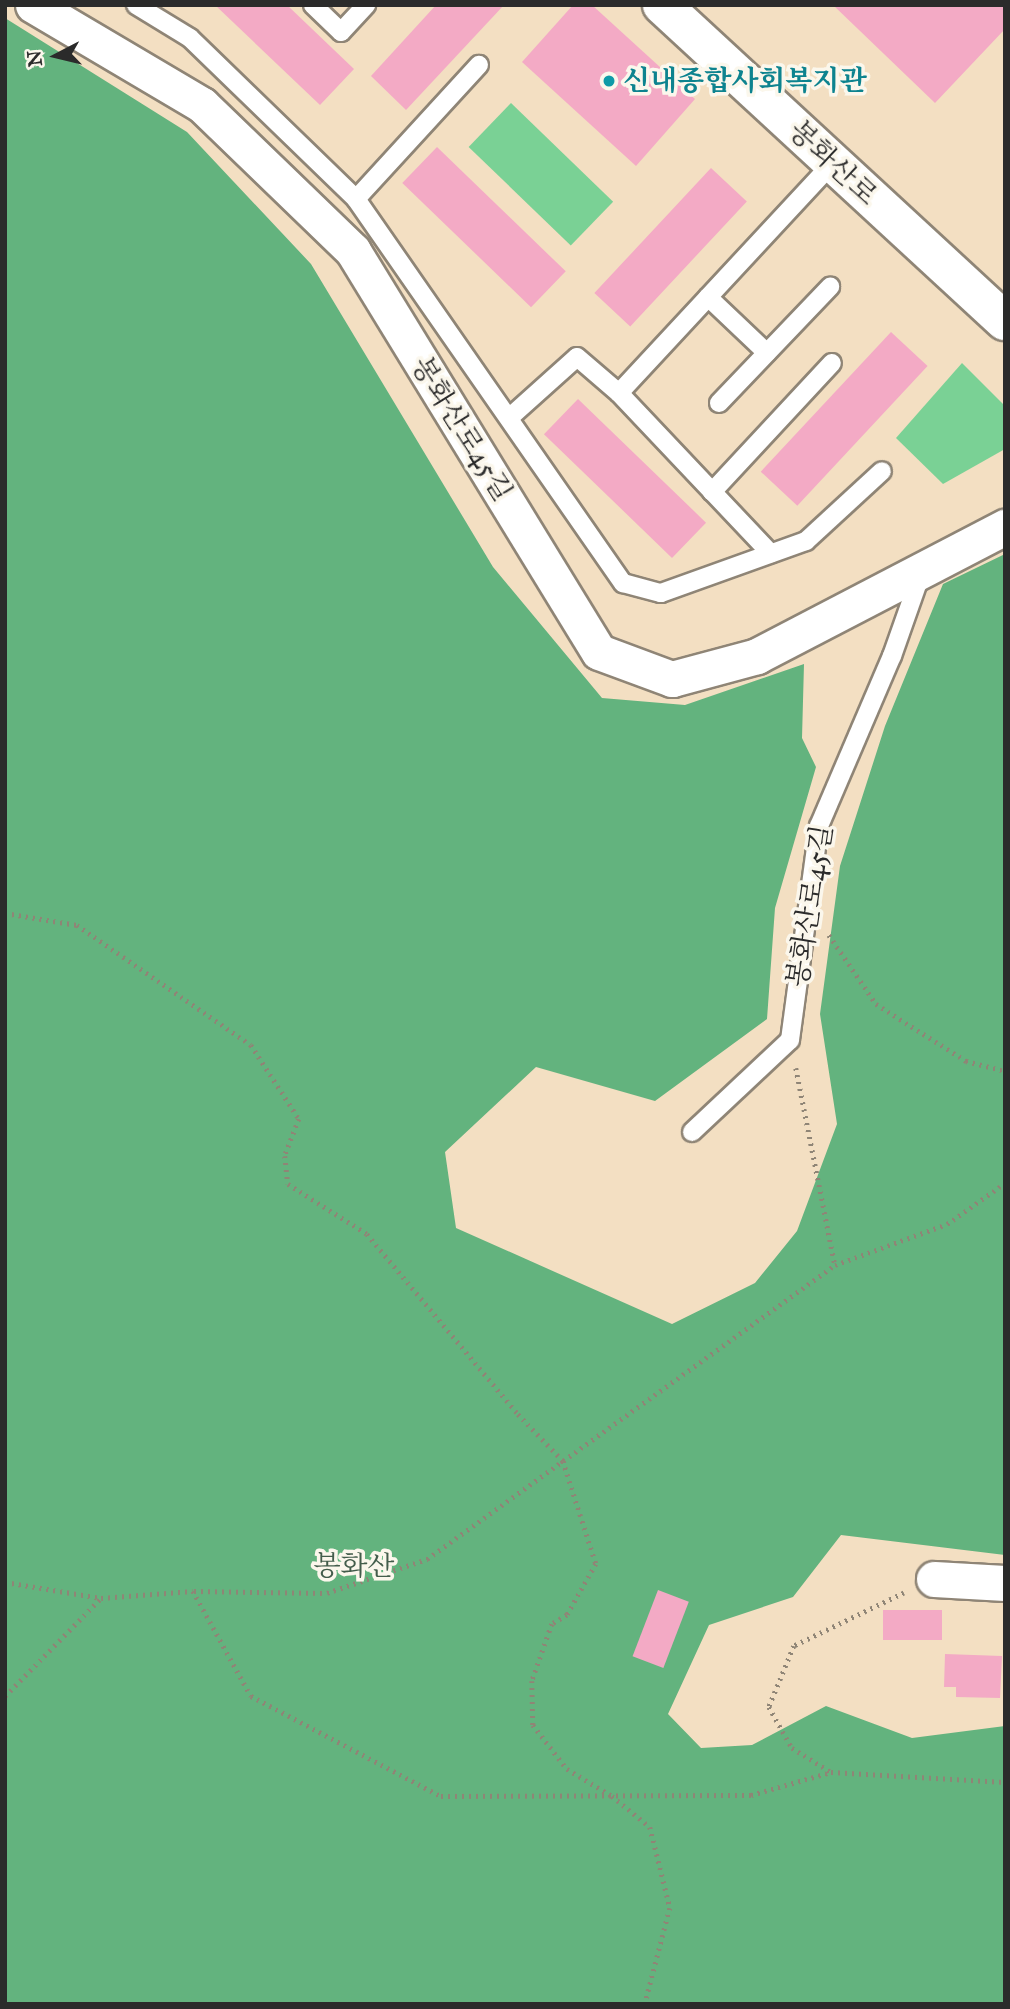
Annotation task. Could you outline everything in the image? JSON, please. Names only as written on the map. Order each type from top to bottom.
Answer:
[{"type":"main road","name":"봉화산로","points":[[662,5],[1005,321]]},
{"type":"street","name":"봉화산로45길","points":[[33,5],[202,105],[353,251],[599,652],[672,679],[757,656],[1005,527]]},
{"type":"street","points":[[934,1579],[1005,1583]]},
{"type":"lane","points":[[313,5],[341,32],[366,5]]},
{"type":"lane","points":[[138,6],[190,38],[356,199],[623,583],[661,593],[806,541],[882,471]]},
{"type":"lane","points":[[356,199],[479,65]]},
{"type":"lane","points":[[619,393],[833,163]]},
{"type":"lane","points":[[719,402],[830,287]]},
{"type":"lane","points":[[708,297],[766,353]]},
{"type":"lane","points":[[509,418],[578,357],[619,393],[771,554]]},
{"type":"lane","points":[[712,492],[832,363]]},
{"type":"lane","name":"봉화산로45길","points":[[790,1040],[819,826],[892,656],[922,571]]},
{"type":"lane","points":[[692,1132],[790,1040]]},
{"type":"path","points":[[807,901],[876,1004],[966,1061],[1005,1072]]},
{"type":"path","points":[[5,913],[77,925],[251,1045],[299,1119],[285,1157],[288,1184],[367,1234],[518,1415],[563,1461],[596,1564],[567,1615],[552,1624],[532,1681],[533,1725],[567,1769],[612,1796],[650,1827],[670,1909],[645,2004]]},
{"type":"path","points":[[790,1040],[835,1265]]},
{"type":"path","points":[[5,1582],[101,1598],[193,1591],[327,1593],[415,1563],[563,1461],[835,1265],[947,1224],[1005,1182]]},
{"type":"path","points":[[831,1772],[792,1748],[769,1707],[794,1646],[934,1579]]},
{"type":"path","points":[[193,1591],[251,1696],[441,1796],[751,1795],[831,1772],[1005,1782]]},
{"type":"path","points":[[5,1696],[101,1598]]},
{"type":"green space","name":"봉화산","points":[[5,18],[187,132],[311,264],[493,567],[602,698],[685,705],[804,664],[802,738],[816,767],[775,908],[767,1019],[655,1101],[536,1067],[445,1152],[456,1228],[672,1324],[755,1283],[797,1231],[837,1124],[820,1014],[840,866],[885,726],[943,584],[1005,554],[1005,1555],[841,1535],[793,1597],[709,1625],[668,1714],[701,1748],[752,1745],[826,1706],[912,1738],[1005,1726],[1005,2004],[5,2004]]},
{"type":"green space","points":[[511,103],[613,202],[571,246],[469,147]]},
{"type":"green space","points":[[962,363],[1005,406],[1005,449],[943,484],[896,438]]},
{"type":"building","points":[[215,5],[287,5],[354,69],[320,105]]},
{"type":"building","points":[[436,5],[504,5],[406,110],[371,76]]},
{"type":"building","name":"신내종합사회복지관","points":[[573,5],[592,5],[695,99],[636,166],[522,62]]},
{"type":"building","points":[[833,5],[1005,5],[1005,29],[935,103]]},
{"type":"building","points":[[437,147],[566,271],[531,307],[402,183]]},
{"type":"building","points":[[711,168],[747,201],[630,326],[594,293]]},
{"type":"building","points":[[891,332],[928,366],[797,506],[761,472]]},
{"type":"building","points":[[578,399],[706,523],[672,558],[544,434]]},
{"type":"building","points":[[658,1590],[689,1602],[663,1668],[633,1656]]},
{"type":"building","points":[[883,1610],[942,1610],[942,1640],[883,1640]]},
{"type":"building","points":[[945,1654],[1002,1656],[1000,1698],[956,1697],[956,1687],[944,1687]]},
{"type":"place","name":"신내종합사회복지관","points":[[609,81]]}]
